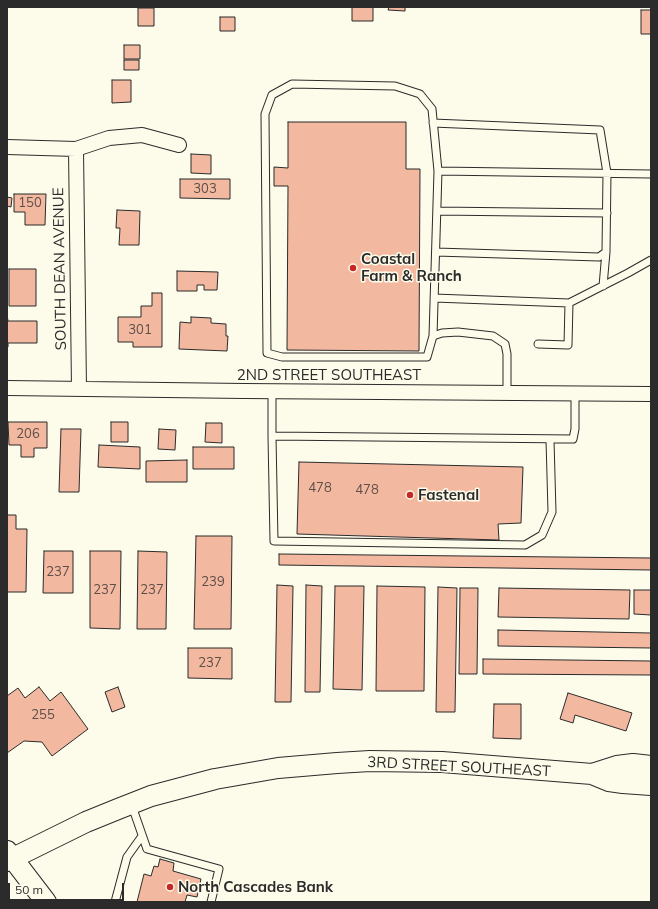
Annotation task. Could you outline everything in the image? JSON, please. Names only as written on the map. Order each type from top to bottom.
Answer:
[{"type":"street","points":[[7,147],[76,149],[109,138],[142,135],[179,145]]},
{"type":"street","name":"SOUTH DEAN AVENUE","points":[[76,149],[79,389]]},
{"type":"street","name":"2ND STREET SOUTHEAST","points":[[7,388],[272,392],[651,394]]},
{"type":"street","name":"3RD STREET SOUTHEAST","points":[[9,857],[86,822],[131,804],[185,786],[278,768],[370,761],[442,762],[592,774],[609,781],[651,785]]},
{"type":"street","name":"3RD STREET SOUTHEAST","points":[[592,774],[617,766],[633,764],[651,766]]},
{"type":"street","points":[[9,857],[46,902]]},
{"type":"lane","points":[[292,84],[395,86],[420,94],[432,109],[438,171],[433,336],[427,357],[282,357],[267,353],[265,114],[272,95],[292,84]]},
{"type":"lane","points":[[433,123],[600,130],[607,173],[606,252],[602,286]]},
{"type":"lane","points":[[438,171],[651,174]]},
{"type":"lane","points":[[437,211],[607,213]]},
{"type":"lane","points":[[436,252],[599,257],[606,252]]},
{"type":"lane","points":[[434,298],[569,303],[651,260]]},
{"type":"lane","points":[[538,344],[568,345],[569,303]]},
{"type":"lane","points":[[433,336],[442,333],[458,332],[493,336],[505,344],[507,354],[507,393]]},
{"type":"lane","points":[[272,392],[274,541],[525,545],[542,535],[552,512],[550,440]]},
{"type":"lane","points":[[272,436],[550,440],[573,439],[575,429],[575,394]]},
{"type":"lane","points":[[131,804],[147,849],[219,869],[211,902]]},
{"type":"lane","points":[[115,902],[127,857],[142,836]]},
{"type":"building","points":[[352,7],[373,7],[373,21],[352,21]]},
{"type":"building","points":[[389,7],[405,7],[405,11],[388,10]]},
{"type":"building","points":[[138,8],[154,8],[154,26],[138,26]]},
{"type":"building","points":[[641,10],[651,10],[651,34],[641,34]]},
{"type":"building","points":[[220,17],[235,17],[235,31],[220,31]]},
{"type":"building","points":[[124,45],[140,45],[140,59],[124,59]]},
{"type":"building","points":[[124,60],[139,60],[139,70],[124,70]]},
{"type":"building","points":[[112,80],[131,80],[131,102],[112,103]]},
{"type":"building","name":"Coastal Farm & Ranch","points":[[288,122],[406,122],[406,169],[420,169],[419,351],[287,350],[288,186],[274,186],[274,167],[288,168]]},
{"type":"building","points":[[191,154],[211,155],[211,174],[191,173]]},
{"type":"building","points":[[180,179],[230,179],[230,199],[180,198]]},
{"type":"building","points":[[14,194],[46,194],[45,225],[25,225],[25,212],[14,212]]},
{"type":"building","points":[[7,197],[12,198],[11,207],[7,206]]},
{"type":"building","points":[[117,210],[140,211],[139,245],[119,245],[120,228],[116,228]]},
{"type":"building","points":[[9,269],[36,269],[36,306],[9,306]]},
{"type":"building","points":[[177,271],[218,272],[217,290],[204,290],[204,285],[197,285],[197,291],[177,291]]},
{"type":"building","points":[[152,293],[162,293],[162,347],[133,347],[133,342],[118,342],[118,317],[141,317],[141,306],[152,306]]},
{"type":"building","points":[[7,314],[8,321],[37,321],[37,343],[8,343],[7,347]]},
{"type":"building","points":[[191,317],[211,318],[211,323],[226,324],[226,336],[228,336],[227,351],[179,349],[180,322],[191,323]]},
{"type":"building","points":[[8,422],[47,422],[47,448],[34,448],[34,457],[21,457],[21,445],[9,445]]},
{"type":"building","points":[[111,422],[128,422],[128,442],[111,442]]},
{"type":"building","points":[[206,423],[222,423],[222,443],[205,442]]},
{"type":"building","points":[[61,429],[81,429],[79,492],[59,492]]},
{"type":"building","points":[[159,429],[176,430],[175,450],[158,449]]},
{"type":"building","points":[[99,445],[140,447],[140,469],[98,467]]},
{"type":"building","points":[[193,447],[234,447],[234,469],[193,469]]},
{"type":"building","points":[[187,460],[187,482],[146,482],[146,461]]},
{"type":"building","name":"Fastenal","points":[[299,462],[523,467],[521,523],[498,524],[499,540],[297,534]]},
{"type":"building","points":[[7,515],[16,515],[16,529],[27,529],[26,592],[7,592]]},
{"type":"building","points":[[196,536],[232,536],[231,629],[194,629]]},
{"type":"building","points":[[44,551],[73,551],[73,593],[43,593]]},
{"type":"building","points":[[90,551],[121,551],[120,629],[90,628]]},
{"type":"building","points":[[138,551],[167,552],[166,629],[137,629]]},
{"type":"building","points":[[279,554],[651,558],[651,570],[279,565]]},
{"type":"building","points":[[277,585],[293,586],[291,702],[275,702]]},
{"type":"building","points":[[306,585],[322,586],[320,692],[305,692]]},
{"type":"building","points":[[335,586],[364,586],[362,690],[333,689]]},
{"type":"building","points":[[377,586],[425,587],[424,691],[376,691]]},
{"type":"building","points":[[438,587],[457,588],[455,712],[436,712]]},
{"type":"building","points":[[460,588],[478,588],[477,674],[459,674]]},
{"type":"building","points":[[499,588],[630,590],[629,619],[498,617]]},
{"type":"building","points":[[634,590],[651,590],[651,615],[634,614]]},
{"type":"building","points":[[498,630],[651,633],[651,648],[498,646]]},
{"type":"building","points":[[188,648],[232,648],[232,679],[188,678]]},
{"type":"building","points":[[483,659],[651,661],[651,675],[483,674]]},
{"type":"building","points":[[39,687],[50,701],[61,692],[88,729],[52,756],[42,742],[24,741],[7,753],[7,696],[18,688],[25,698]]},
{"type":"building","points":[[118,687],[125,707],[112,712],[105,692]]},
{"type":"building","points":[[568,693],[632,713],[626,731],[575,715],[573,723],[560,719]]},
{"type":"building","points":[[494,704],[521,704],[521,739],[493,738]]},
{"type":"building","name":"North Cascades Bank","points":[[160,859],[174,863],[173,871],[201,879],[197,897],[187,895],[185,902],[137,902],[144,874],[151,876],[154,866],[158,867]]},
{"type":"place","name":"Coastal Farm & Ranch","points":[[353,268]]},
{"type":"place","name":"Fastenal","points":[[410,495]]},
{"type":"place","name":"North Cascades Bank","points":[[170,887]]}]
